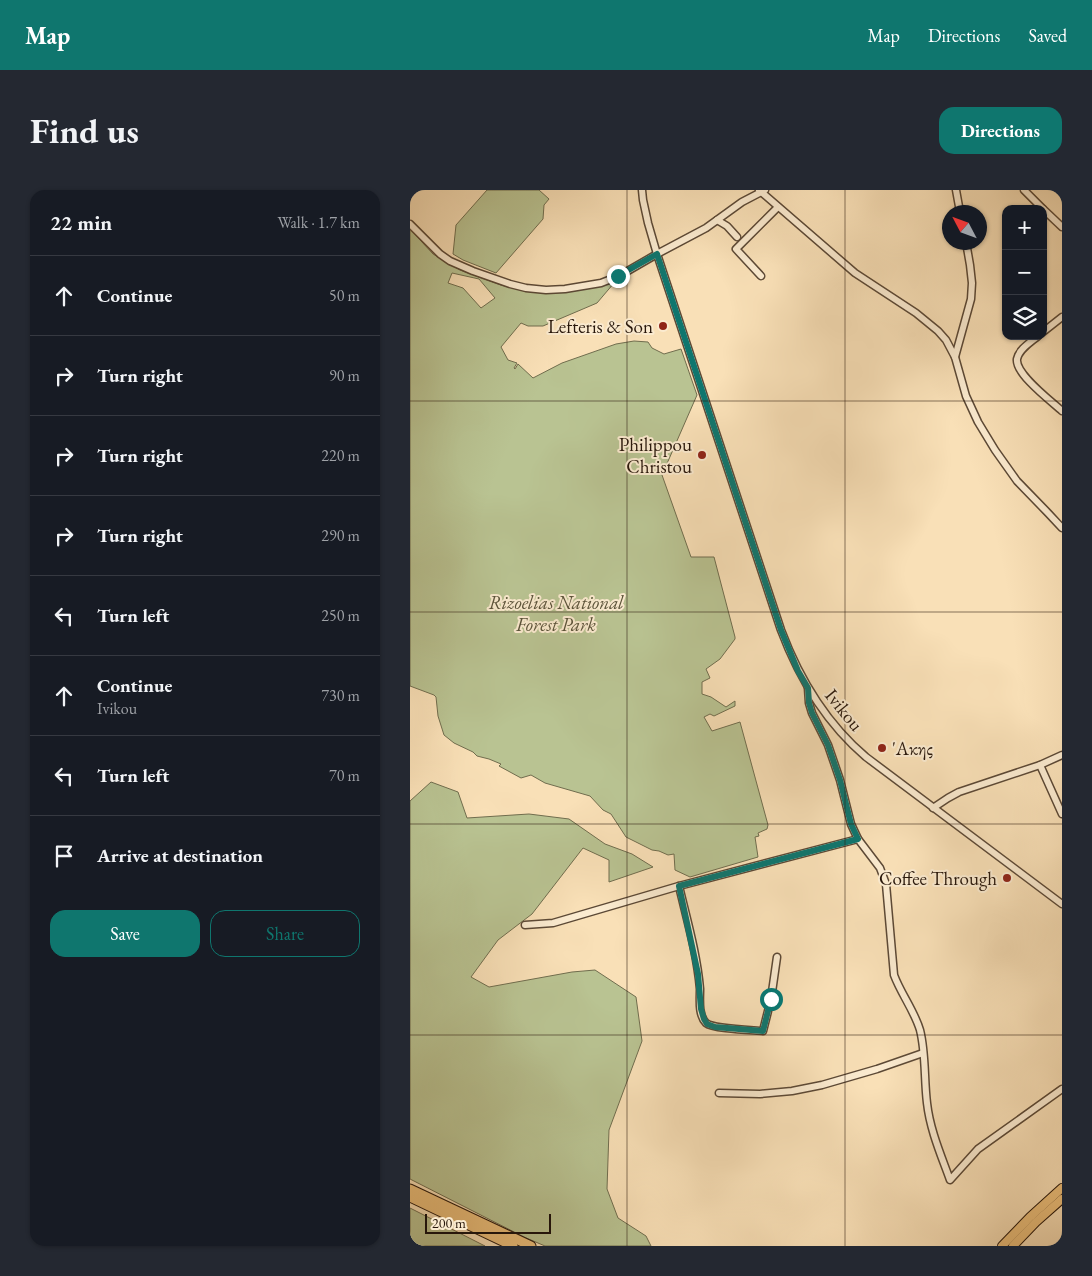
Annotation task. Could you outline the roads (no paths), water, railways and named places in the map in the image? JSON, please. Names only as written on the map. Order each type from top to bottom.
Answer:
[{"type":"highway","points":[[410,1189],[531,1246]]},
{"type":"highway","points":[[410,1197],[513,1246]]},
{"type":"main road","points":[[1002,1246],[1062,1188]]},
{"type":"main road","points":[[1013,1246],[1062,1199]]},
{"type":"street","name":"Ivikou","points":[[642,190],[648,223],[657,254],[781,630],[798,671],[837,728],[858,750],[1062,904]]},
{"type":"street","points":[[956,190],[959,205]]},
{"type":"street","points":[[1024,190],[1039,205]]},
{"type":"street","points":[[410,224],[440,254],[473,271],[526,288],[566,289],[601,283],[618,276],[706,228],[742,202],[762,191],[855,273],[926,320],[938,331],[946,340],[955,357],[966,396],[978,422],[995,450],[1017,481],[1062,528]]},
{"type":"street","points":[[761,276],[736,249],[778,207]]},
{"type":"street","points":[[1047,213],[1062,227]]},
{"type":"street","points":[[717,220],[727,226],[737,237]]},
{"type":"street","points":[[955,357],[971,299],[972,283],[967,250]]},
{"type":"street","points":[[1047,329],[1062,317]]},
{"type":"street","points":[[1033,340],[1021,351],[1017,358],[1018,364],[1022,373],[1062,411]]},
{"type":"street","points":[[808,688],[812,713],[828,745],[840,780],[851,824],[858,839],[880,868],[886,884],[894,975],[920,1031],[927,1105],[933,1133],[950,1180],[978,1149],[1062,1089]]},
{"type":"street","points":[[933,808],[959,792],[1040,765],[1062,755]]},
{"type":"street","points":[[1040,765],[1062,814]]},
{"type":"street","points":[[525,925],[553,923],[679,886],[858,839]]},
{"type":"street","points":[[679,886],[698,974],[701,1009],[707,1024],[715,1027],[763,1031],[771,999],[777,957]]},
{"type":"street","points":[[719,1093],[760,1094],[792,1091],[822,1085],[878,1069],[923,1053]]},
{"type":"place","name":"Lefteris & Son","points":[[663,326]]},
{"type":"place","name":"Philippou Christou","points":[[702,455]]},
{"type":"place","name":"'Ακης","points":[[882,748]]},
{"type":"place","name":"Coffee Through","points":[[1007,878]]},
{"type":"park label","name":"Rizoelias National Forest Park","points":[[556,613]]}]
